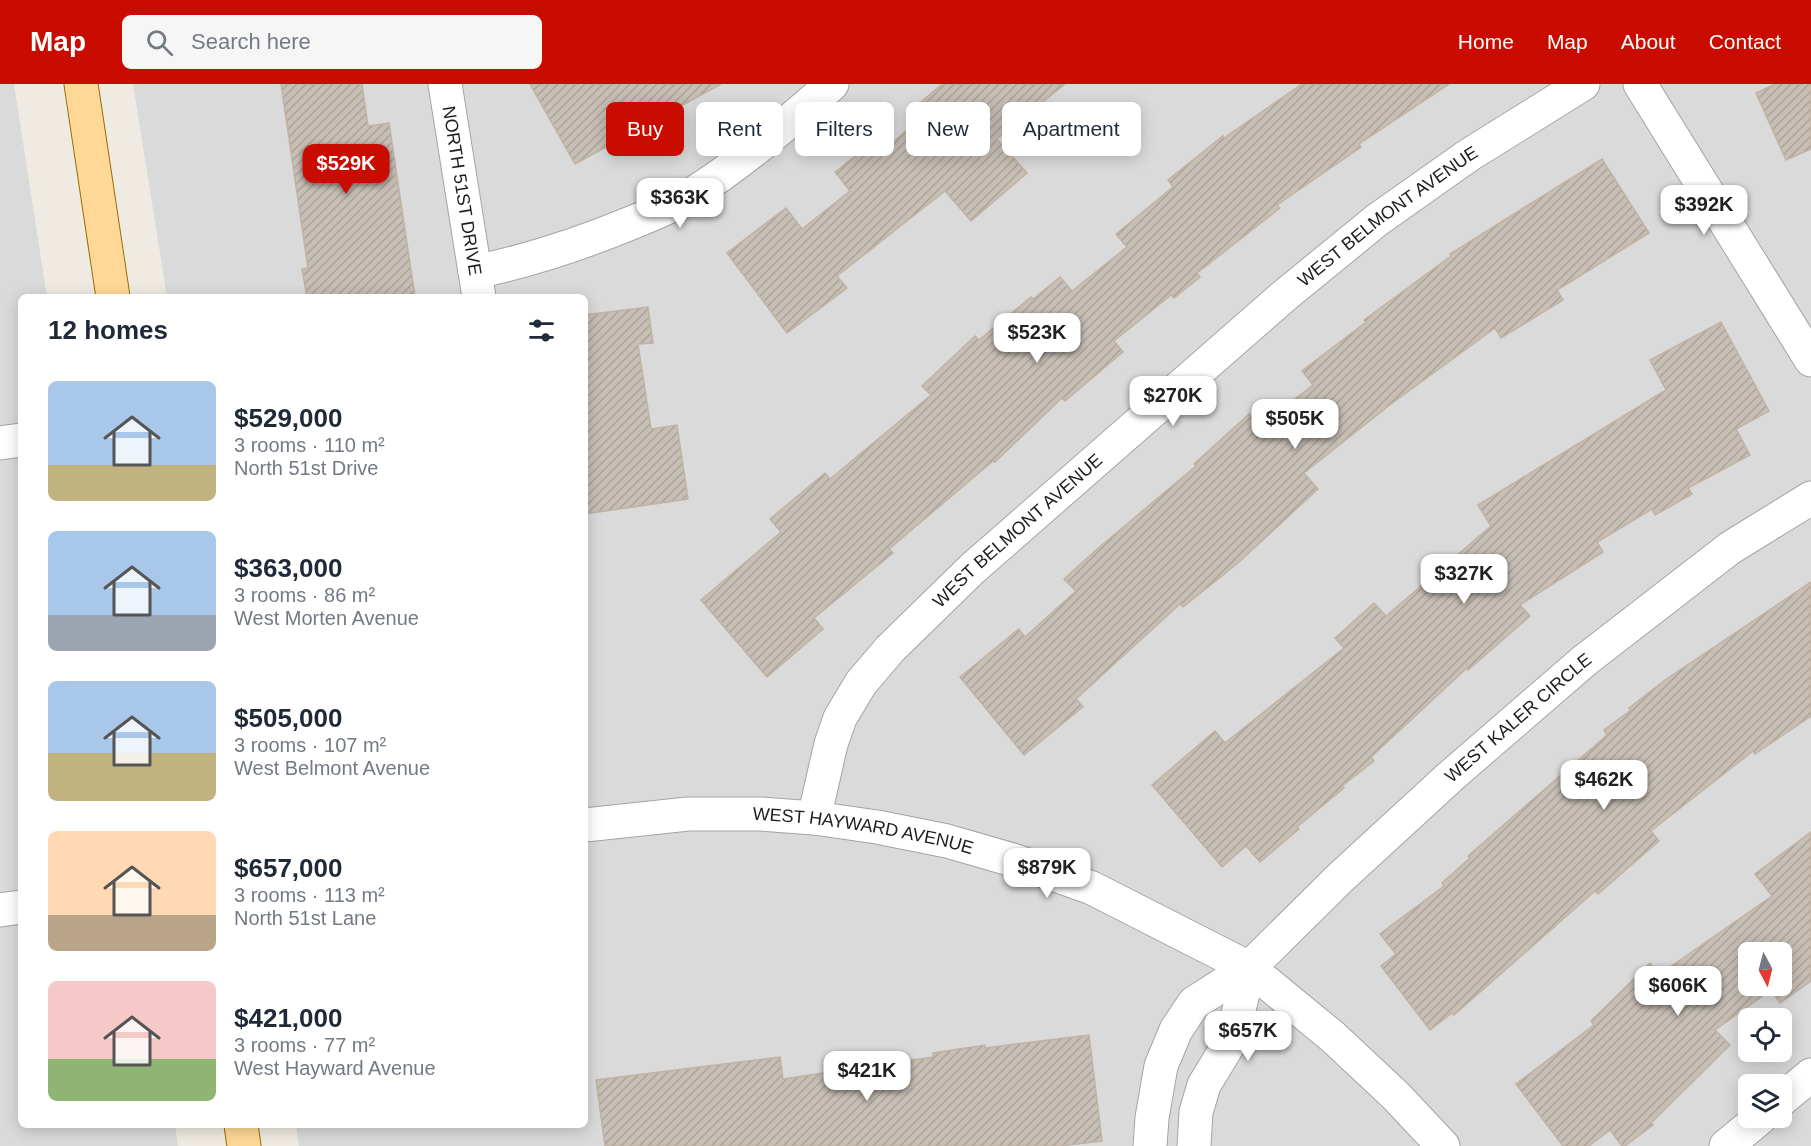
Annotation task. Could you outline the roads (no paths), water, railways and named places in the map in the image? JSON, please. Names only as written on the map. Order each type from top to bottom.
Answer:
[{"type":"main road","points":[[81,84],[113,294]]},
{"type":"main road","points":[[241,1128],[244,1146]]},
{"type":"street","name":"NORTH 51ST DRIVE","points":[[446,84],[477,284]]},
{"type":"street","points":[[477,284],[522,262],[597,238],[687,197],[742,161],[832,84]]},
{"type":"street","name":"WEST BELMONT AVENUE","points":[[814,818],[831,744],[840,718],[861,683],[890,649],[972,569],[1284,296],[1377,220],[1469,154],[1583,84]]},
{"type":"street","points":[[1640,84],[1811,360]]},
{"type":"street","points":[[0,443],[18,440]]},
{"type":"street","name":"WEST KALER CIRCLE","points":[[1150,1146],[1152,1118],[1161,1066],[1176,1030],[1194,1003],[1249,968],[1383,838],[1584,661],[1730,548],[1811,498]]},
{"type":"street","name":"WEST HAYWARD AVENUE","points":[[588,825],[688,814],[760,814],[814,818],[877,827],[946,842],[1016,861],[1092,888],[1249,968],[1333,1037],[1396,1096],[1443,1146]]},
{"type":"street","points":[[0,910],[18,907]]},
{"type":"street","points":[[1194,1146],[1196,1112],[1204,1085],[1232,1039],[1249,968]]},
{"type":"street","points":[[1726,1146],[1748,1128]]}]
